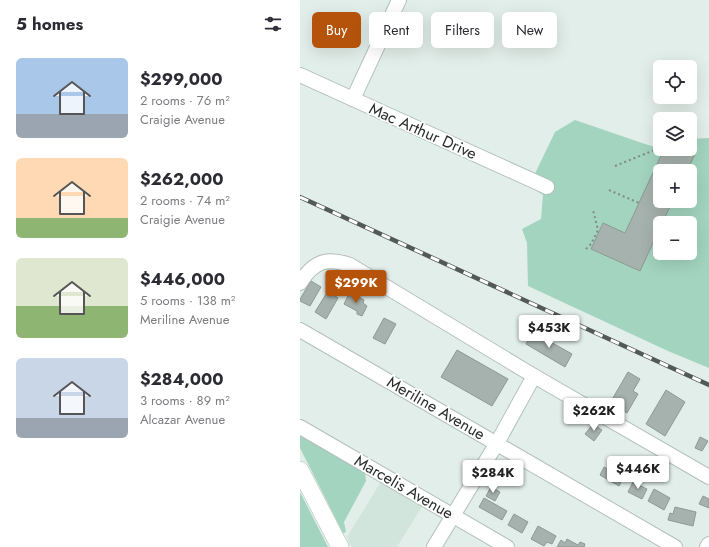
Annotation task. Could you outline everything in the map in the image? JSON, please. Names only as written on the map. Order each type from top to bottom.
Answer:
[{"type":"main road","points":[[300,470],[340,547]]},
{"type":"street","points":[[353,99],[399,0]]},
{"type":"street","name":"Mac Arthur Drive","points":[[300,75],[547,187]]},
{"type":"street","points":[[300,283],[313,267],[323,262],[333,261],[350,265],[534,376],[709,477]]},
{"type":"street","name":"Meriline Avenue","points":[[300,330],[675,547]]},
{"type":"street","points":[[434,547],[497,443],[534,376]]},
{"type":"street","name":"Marcelis Avenue","points":[[300,427],[508,547]]},
{"type":"path","points":[[615,166],[653,151]]},
{"type":"path","points":[[609,190],[639,203]]},
{"type":"path","points":[[586,249],[591,244],[598,230],[593,210]]},
{"type":"shaded area","points":[[382,480],[423,505],[397,547],[353,547],[349,544],[347,537]]},
{"type":"green space","points":[[575,120],[653,146],[653,156],[697,156],[697,139],[709,138],[709,368],[668,351],[528,286],[527,243],[522,229],[541,219],[543,195],[529,186],[555,132]]},
{"type":"green space","points":[[300,432],[365,473],[366,481],[344,522],[346,532],[343,533],[300,448]]},
{"type":"green space","points":[[300,492],[328,547],[300,547]]},
{"type":"building","points":[[661,156],[694,156],[690,164],[657,164]]},
{"type":"building","points":[[653,173],[653,208],[670,208],[666,216],[653,216],[653,243],[640,271],[591,249],[603,223],[625,233]]},
{"type":"building","points":[[311,281],[321,287],[310,306],[300,301],[300,299]]},
{"type":"building","points":[[328,291],[338,298],[326,319],[315,312]]},
{"type":"building","points":[[350,292],[364,300],[363,303],[367,306],[362,316],[357,314],[357,311],[344,304]]},
{"type":"building","points":[[384,318],[396,324],[385,344],[373,338]]},
{"type":"building","points":[[533,332],[572,354],[565,367],[526,344]]},
{"type":"building","points":[[457,350],[508,379],[492,406],[441,377]]},
{"type":"building","points":[[628,372],[640,379],[633,391],[638,394],[627,413],[610,403]]},
{"type":"building","points":[[666,390],[685,402],[665,436],[646,424]]},
{"type":"building","points":[[593,424],[602,430],[594,441],[585,434]]},
{"type":"building","points":[[700,437],[708,441],[702,451],[695,448]]},
{"type":"building","points":[[604,467],[623,478],[619,486],[600,475]]},
{"type":"building","points":[[633,482],[647,489],[642,499],[628,492]]},
{"type":"building","points":[[491,487],[500,492],[495,501],[486,496]]},
{"type":"building","points":[[654,489],[670,498],[664,510],[648,501]]},
{"type":"building","points":[[703,496],[709,499],[709,508],[699,504]]},
{"type":"building","points":[[484,498],[507,511],[502,520],[479,507]]},
{"type":"building","points":[[675,507],[696,512],[693,526],[668,520],[670,513],[673,514]]},
{"type":"building","points":[[514,514],[528,522],[522,533],[508,525]]},
{"type":"building","points":[[538,526],[556,536],[552,544],[547,542],[544,546],[531,539]]},
{"type":"building","points":[[567,539],[578,545],[580,542],[585,544],[584,547],[557,547],[561,540],[565,543]]},
{"type":"railway","points":[[300,197],[709,385]]}]
